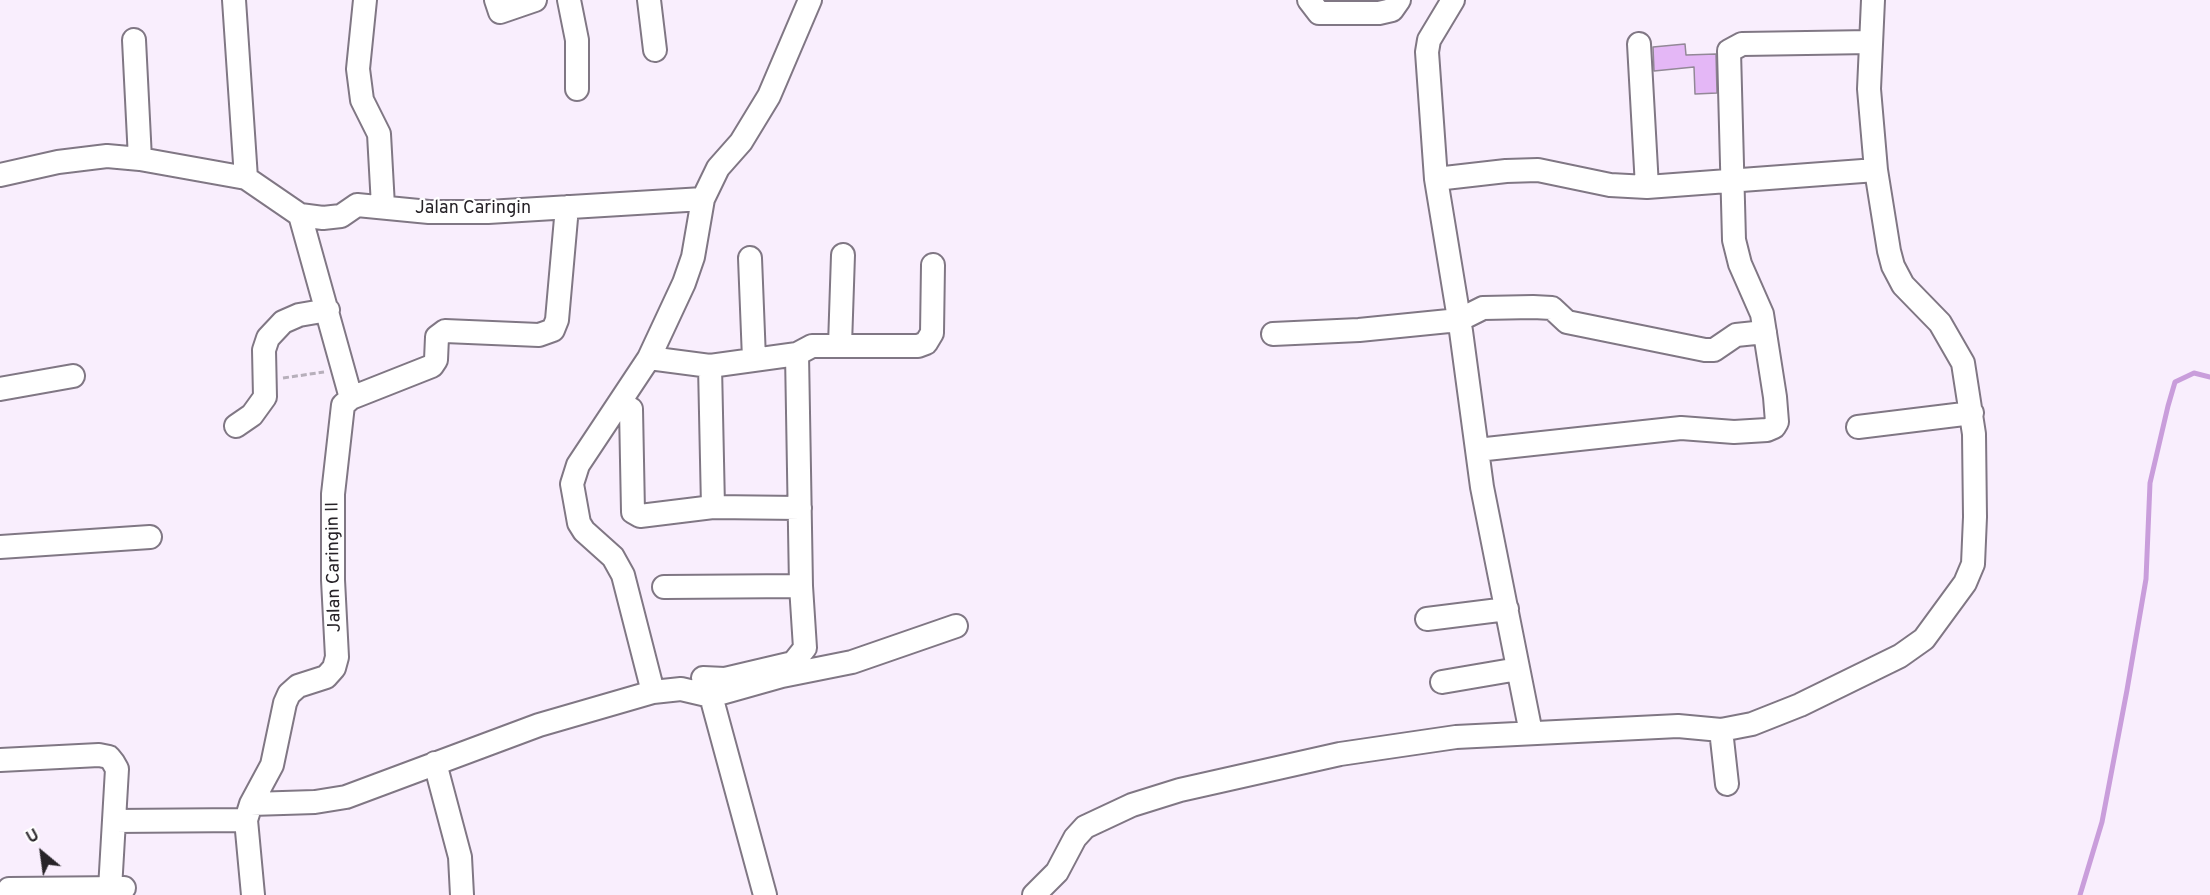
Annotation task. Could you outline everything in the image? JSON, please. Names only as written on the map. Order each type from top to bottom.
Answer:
[{"type":"street","points":[[365,0],[358,69],[362,100],[379,134],[383,206]]},
{"type":"street","points":[[496,0],[500,12],[535,0]]},
{"type":"street","points":[[569,0],[577,40],[577,89]]},
{"type":"street","points":[[649,0],[655,50]]},
{"type":"street","points":[[653,692],[623,575],[613,557],[584,531],[576,513],[571,490],[578,465],[649,358],[693,257],[703,199],[718,168],[747,133],[769,96],[810,0]]},
{"type":"street","points":[[1309,0],[1319,14],[1378,13],[1392,10],[1399,0]]},
{"type":"street","points":[[1453,0],[1429,40],[1427,52],[1436,179],[1490,529],[1531,733]]},
{"type":"street","points":[[1034,895],[1057,872],[1075,838],[1085,827],[1132,805],[1220,780],[1340,754],[1456,737],[1678,726],[1721,730],[1752,724],[1781,714],[1900,656],[1924,639],[1942,618],[1965,583],[1973,564],[1976,517],[1972,413],[1963,363],[1953,344],[1940,323],[1903,285],[1893,266],[1876,170],[1869,89],[1873,0]]},
{"type":"street","points":[[240,1],[246,178]]},
{"type":"street","points":[[134,40],[140,159]]},
{"type":"street","points":[[1478,450],[1681,428],[1734,432],[1767,430],[1774,427],[1777,422],[1762,314],[1740,264],[1734,240],[1729,51],[1742,44],[1871,42]]},
{"type":"street","points":[[1639,44],[1647,187]]},
{"type":"street","name":"Jalan Caringin","points":[[0,175],[58,162],[107,156],[140,159],[246,178],[300,215],[334,218],[349,212],[357,205],[429,212],[703,199]]},
{"type":"street","points":[[1436,179],[1506,171],[1538,170],[1610,185],[1647,187],[1876,170]]},
{"type":"street","points":[[300,215],[351,398],[432,366],[436,360],[437,337],[444,331],[539,334],[553,330],[557,320],[567,207]]},
{"type":"street","points":[[840,345],[843,255]]},
{"type":"street","points":[[750,258],[754,359]]},
{"type":"street","points":[[649,358],[710,366],[797,354],[812,346],[918,346],[926,342],[932,333],[933,265]]},
{"type":"street","points":[[1273,334],[1359,330],[1459,320],[1483,308],[1548,308],[1567,322],[1710,351],[1736,335],[1765,332]]},
{"type":"street","points":[[236,426],[252,415],[269,396],[264,350],[274,331],[283,322],[299,315],[328,310]]},
{"type":"street","points":[[707,687],[725,679],[793,663],[804,648],[797,354]]},
{"type":"street","points":[[710,366],[713,507]]},
{"type":"street","points":[[0,389],[73,376]]},
{"type":"street","name":"Jalan Caringin II","points":[[248,812],[272,765],[282,713],[289,694],[298,686],[326,677],[334,668],[337,657],[332,502],[343,405],[351,398]]},
{"type":"street","points":[[632,409],[633,512],[636,515],[713,507],[800,508]]},
{"type":"street","points":[[1858,427],[1972,413]]},
{"type":"street","points":[[0,547],[150,537]]},
{"type":"street","points":[[664,587],[801,586]]},
{"type":"street","points":[[1427,619],[1507,609]]},
{"type":"street","points":[[114,821],[248,812],[346,797],[539,725],[666,688],[707,687],[782,676],[852,662],[956,626]]},
{"type":"street","points":[[1442,682],[1518,669]]},
{"type":"street","points":[[707,687],[765,895]]},
{"type":"street","points":[[1721,730],[1727,784]]},
{"type":"street","points":[[0,760],[109,757],[117,769],[114,821],[118,888],[9,889]]},
{"type":"street","points":[[435,763],[460,857],[462,895]]},
{"type":"street","points":[[248,812],[253,895]]},
{"type":"path","points":[[269,396],[344,368]]},
{"type":"building","points":[[1685,44],[1686,55],[1716,54],[1717,93],[1695,94],[1694,67],[1654,71],[1653,47]]},
{"type":"waterway","points":[[2080,895],[2102,822],[2127,690],[2146,579],[2150,483],[2168,406],[2175,382],[2194,373],[2210,377]]}]
